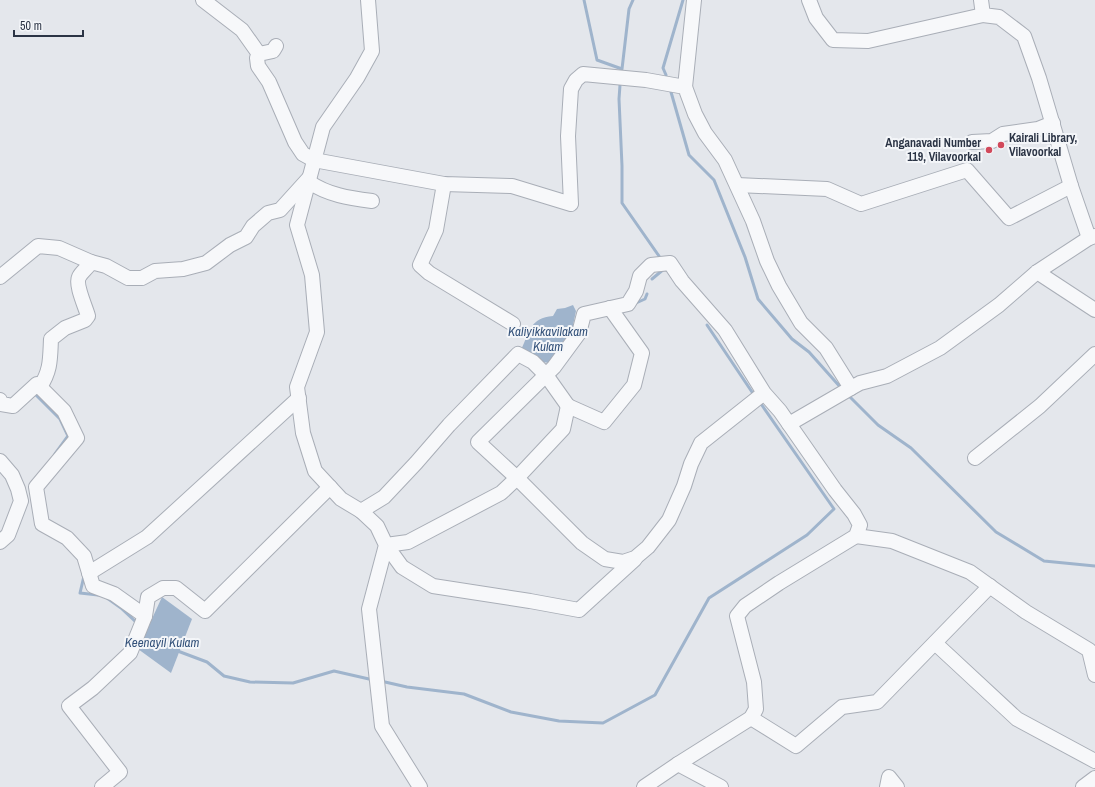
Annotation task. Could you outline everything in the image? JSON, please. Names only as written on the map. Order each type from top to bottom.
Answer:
[{"type":"street","points":[[203,0],[242,30],[259,54]]},
{"type":"street","points":[[368,0],[372,51],[357,78],[323,127],[297,225],[312,275],[316,332],[297,387],[303,434],[315,471],[341,499],[361,511],[377,526],[386,545],[402,567],[433,586],[579,610],[648,547],[669,520],[684,486],[691,464],[701,444],[759,396]]},
{"type":"street","points":[[694,0],[684,87],[695,114],[705,133],[725,160],[737,185],[753,221],[767,261],[779,286],[801,323],[826,348],[847,391]]},
{"type":"street","points":[[789,424],[860,383],[887,376],[940,348],[999,305],[1037,272],[1092,237],[1071,186],[1039,78],[1024,36],[999,17],[983,15],[868,41],[833,40],[816,18],[809,0]]},
{"type":"street","points":[[981,0],[983,15]]},
{"type":"street","points":[[259,54],[273,51],[276,46]]},
{"type":"street","points":[[259,54],[257,58],[258,66],[269,82],[296,142],[303,154],[314,160],[444,184],[512,186],[570,204],[568,136],[571,89],[576,80],[583,74],[646,80],[684,87]]},
{"type":"street","points":[[972,142],[992,141],[1003,134],[1038,129],[1053,124]]},
{"type":"street","points":[[737,185],[827,189],[860,204],[967,170],[1009,218],[1071,186]]},
{"type":"street","points":[[309,179],[319,188],[336,195],[372,201]]},
{"type":"street","points":[[0,277],[38,246],[58,248],[91,262],[106,266],[128,278],[142,278],[155,271],[183,269],[206,263],[230,245],[246,237],[253,226],[268,213],[280,210],[309,179]]},
{"type":"street","points":[[444,184],[436,230],[420,265],[429,273],[513,324]]},
{"type":"street","points":[[40,387],[45,380],[50,367],[51,339],[65,328],[85,320],[88,316],[77,282],[79,275],[91,262]]},
{"type":"street","points":[[635,558],[623,562],[605,559],[582,542],[478,442],[554,367],[579,333],[584,314],[628,304],[636,291],[640,276],[651,265],[670,263],[682,281],[724,330],[759,396],[780,411],[835,490],[854,514],[860,525],[856,536],[779,583],[745,606],[737,616],[754,682],[756,709],[751,718],[644,787]]},
{"type":"street","points":[[1037,272],[1095,310]]},
{"type":"street","points":[[361,511],[384,497],[449,425],[518,354],[533,362],[546,375],[568,406],[604,422],[634,385],[642,353],[610,308]]},
{"type":"street","points":[[975,458],[1040,406],[1095,354]]},
{"type":"street","points":[[0,400],[1,404],[13,406],[37,384],[64,411],[77,438],[36,487],[30,503],[8,535],[0,542]]},
{"type":"street","points":[[89,573],[147,537],[299,398]]},
{"type":"street","points":[[386,545],[408,542],[501,493],[517,478],[563,428],[568,406]]},
{"type":"street","points":[[0,461],[12,475],[18,489],[30,503],[42,524],[67,538],[84,556],[93,586],[114,594],[143,622]]},
{"type":"street","points":[[102,787],[120,772],[69,706],[93,688],[130,653],[143,622],[148,597],[162,588],[176,588],[205,611],[330,487]]},
{"type":"street","points":[[856,536],[892,541],[970,572],[1026,612],[1089,650],[1095,672]]},
{"type":"street","points":[[386,545],[369,609],[382,726],[417,786]]},
{"type":"street","points":[[751,718],[796,746],[842,707],[877,702],[990,586]]},
{"type":"street","points":[[935,643],[1017,719],[1095,761]]},
{"type":"street","points":[[678,764],[721,787]]},
{"type":"street","points":[[887,787],[889,777],[897,787]]},
{"type":"street","points":[[1083,787],[1095,778]]},
{"type":"water","name":"Kaliyikkavilakam Kulam","points":[[573,305],[576,311],[570,340],[549,363],[537,361],[521,350],[529,331],[535,323],[545,317],[553,316],[557,309]]},
{"type":"water","name":"Keenayil Kulam","points":[[162,597],[192,619],[171,673],[138,649]]},
{"type":"waterway","points":[[584,0],[597,60],[622,69],[629,9],[633,0]]},
{"type":"waterway","points":[[666,75],[663,68],[683,0]]},
{"type":"waterway","points":[[620,85],[619,99],[622,203],[659,256]]},
{"type":"waterway","points":[[671,92],[689,155],[714,180],[745,257],[758,299],[792,339],[809,352],[842,389]]},
{"type":"waterway","points":[[652,279],[664,269]]},
{"type":"waterway","points":[[636,303],[645,299],[647,294]]},
{"type":"waterway","points":[[707,325],[754,395]]},
{"type":"waterway","points":[[34,393],[60,419],[68,436],[55,454]]},
{"type":"waterway","points":[[847,394],[878,425],[911,448],[996,532],[1044,561],[1095,566]]},
{"type":"waterway","points":[[385,682],[407,687],[464,694],[511,712],[559,721],[603,723],[655,695],[709,598],[807,535],[834,509],[759,401]]},
{"type":"waterway","points":[[84,576],[80,593],[98,595]]},
{"type":"waterway","points":[[107,598],[121,608],[138,624]]},
{"type":"waterway","points":[[175,650],[207,662],[224,676],[250,682],[293,683],[334,671],[369,679]]},
{"type":"place","name":"Kairali Library, Vilavoorkal","points":[[1001,145]]},
{"type":"place","name":"Anganavadi Number 119, Vilavoorkal","points":[[989,150]]}]
